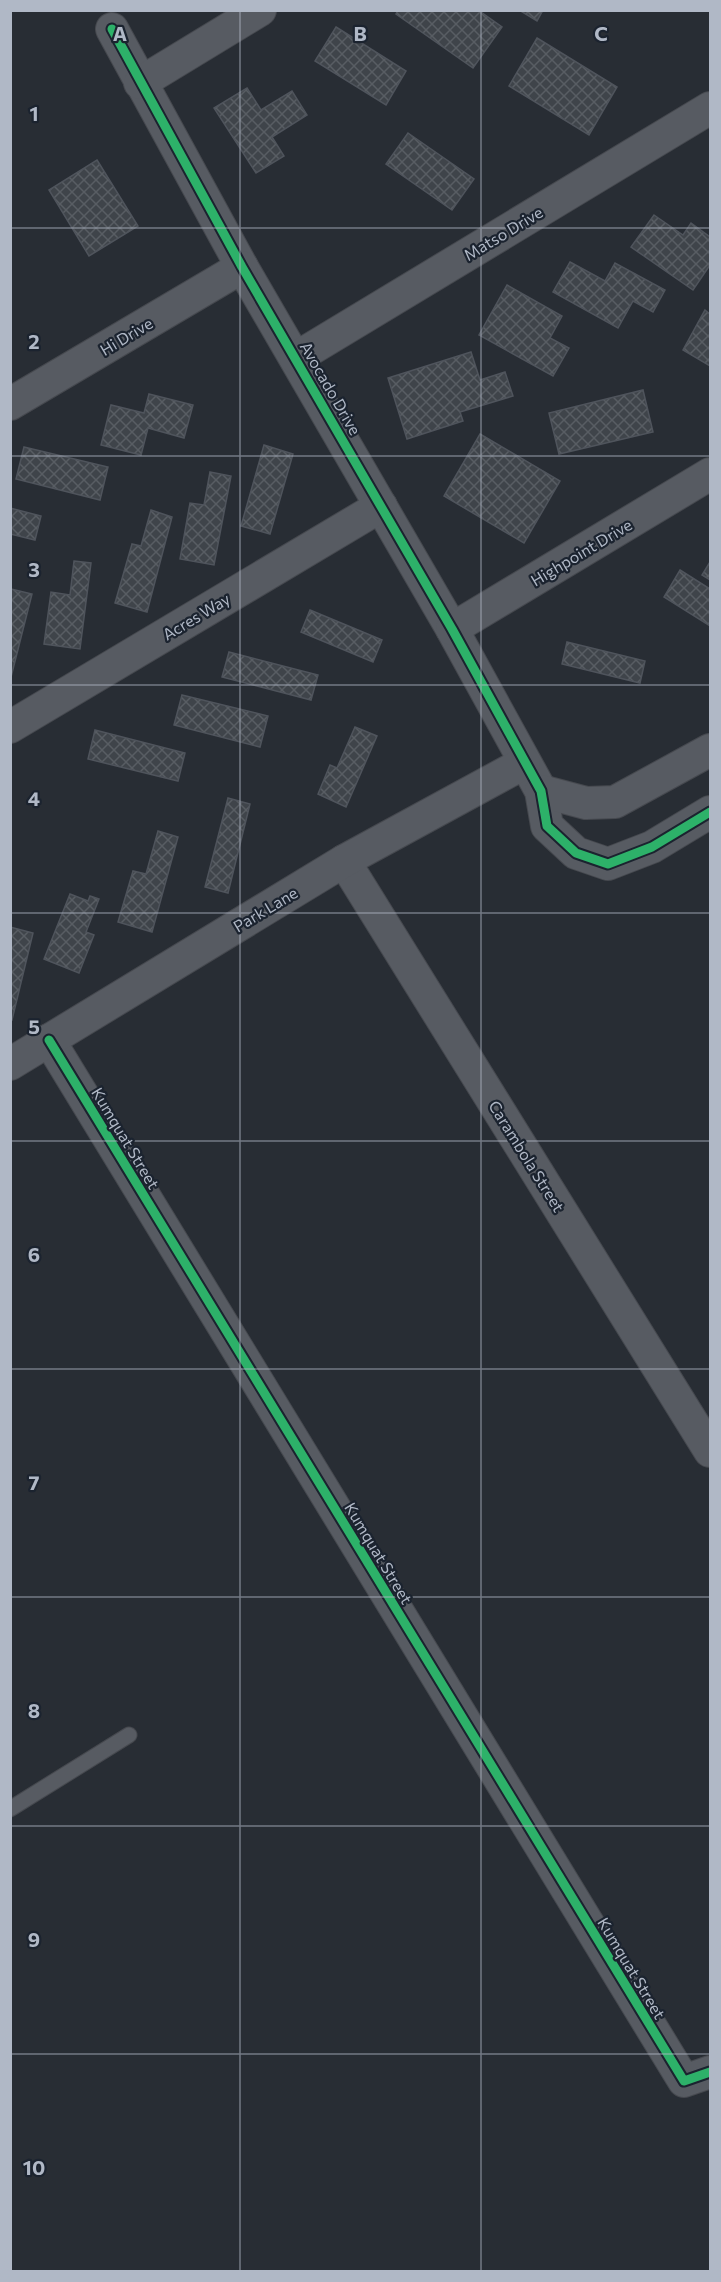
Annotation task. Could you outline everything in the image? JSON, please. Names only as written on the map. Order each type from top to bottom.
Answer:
[{"type":"street","points":[[140,83],[260,10]]},
{"type":"street","name":"Avocado Drive","points":[[112,28],[242,267],[452,629],[541,791]]},
{"type":"street","name":"Matso Drive","points":[[296,358],[711,108]]},
{"type":"street","name":"Hi Drive","points":[[10,404],[242,267]]},
{"type":"street","name":"Highpoint Drive","points":[[452,629],[711,474]]},
{"type":"street","name":"Acres Way","points":[[10,727],[381,506]]},
{"type":"street","points":[[711,750],[615,802],[586,803],[541,791],[547,826],[576,853],[608,864],[652,847],[711,812]]},
{"type":"street","name":"Park Lane","points":[[10,1064],[344,861],[524,763]]},
{"type":"street","name":"Carambola Street","points":[[344,861],[711,1452]]},
{"type":"street","name":"Kumquat Street","points":[[49,1040],[697,2076]]},
{"type":"lane","points":[[10,1809],[129,1735]]},
{"type":"building","points":[[398,10],[478,10],[502,27],[473,68],[396,14]]},
{"type":"building","points":[[519,10],[543,10],[537,21]]},
{"type":"building","points":[[336,27],[406,71],[386,105],[315,61]]},
{"type":"building","points":[[537,38],[617,87],[589,135],[509,86]]},
{"type":"building","points":[[247,88],[261,110],[292,91],[307,115],[272,137],[284,156],[256,173],[214,108]]},
{"type":"building","points":[[408,133],[474,179],[452,210],[386,164]]},
{"type":"building","points":[[97,160],[138,226],[89,256],[49,190]]},
{"type":"building","points":[[654,215],[683,235],[691,223],[710,237],[710,265],[693,290],[631,247]]},
{"type":"building","points":[[570,262],[605,281],[615,263],[665,290],[653,312],[633,301],[618,328],[553,292]]},
{"type":"building","points":[[507,285],[562,316],[550,338],[569,348],[553,376],[479,335]]},
{"type":"building","points":[[705,310],[710,314],[710,366],[683,350]]},
{"type":"building","points":[[471,352],[480,380],[505,372],[513,396],[460,412],[463,421],[407,439],[388,378]]},
{"type":"building","points":[[643,390],[653,432],[559,454],[549,413]]},
{"type":"building","points":[[149,394],[193,405],[184,438],[148,428],[141,455],[101,445],[111,405],[144,413]]},
{"type":"building","points":[[480,434],[560,481],[524,543],[444,496]]},
{"type":"building","points":[[264,445],[293,454],[270,534],[241,526]]},
{"type":"building","points":[[24,447],[108,467],[100,500],[16,479]]},
{"type":"building","points":[[210,472],[231,476],[214,565],[180,559],[190,503],[204,505]]},
{"type":"building","points":[[10,508],[41,516],[35,540],[10,534]]},
{"type":"building","points":[[151,510],[172,517],[147,612],[115,603],[132,544],[141,546]]},
{"type":"building","points":[[74,561],[91,563],[80,649],[44,644],[51,592],[70,595]]},
{"type":"building","points":[[710,562],[710,580],[702,575]]},
{"type":"building","points":[[680,570],[710,589],[710,626],[664,597]]},
{"type":"building","points":[[11,589],[32,594],[10,681],[10,593]]},
{"type":"building","points":[[310,610],[382,640],[373,662],[301,632]]},
{"type":"building","points":[[567,642],[645,661],[640,683],[562,664]]},
{"type":"building","points":[[229,652],[318,675],[311,700],[222,677]]},
{"type":"building","points":[[182,695],[268,716],[260,747],[174,725]]},
{"type":"building","points":[[355,727],[377,736],[346,807],[318,794],[330,765],[337,768]]},
{"type":"building","points":[[95,730],[185,753],[178,781],[88,759]]},
{"type":"building","points":[[228,798],[250,804],[228,893],[205,887]]},
{"type":"building","points":[[158,831],[178,837],[152,932],[118,922],[133,871],[146,874]]},
{"type":"building","points":[[70,894],[88,901],[90,896],[99,899],[86,932],[94,935],[79,973],[44,959]]},
{"type":"building","points":[[10,927],[33,933],[12,1020],[10,1019]]},
{"type":"cycle path","points":[[112,29],[242,267],[452,629],[541,791],[547,826],[576,853],[608,864],[652,847],[710,812]]},
{"type":"cycle path","points":[[49,1040],[684,2081],[710,2072]]}]
